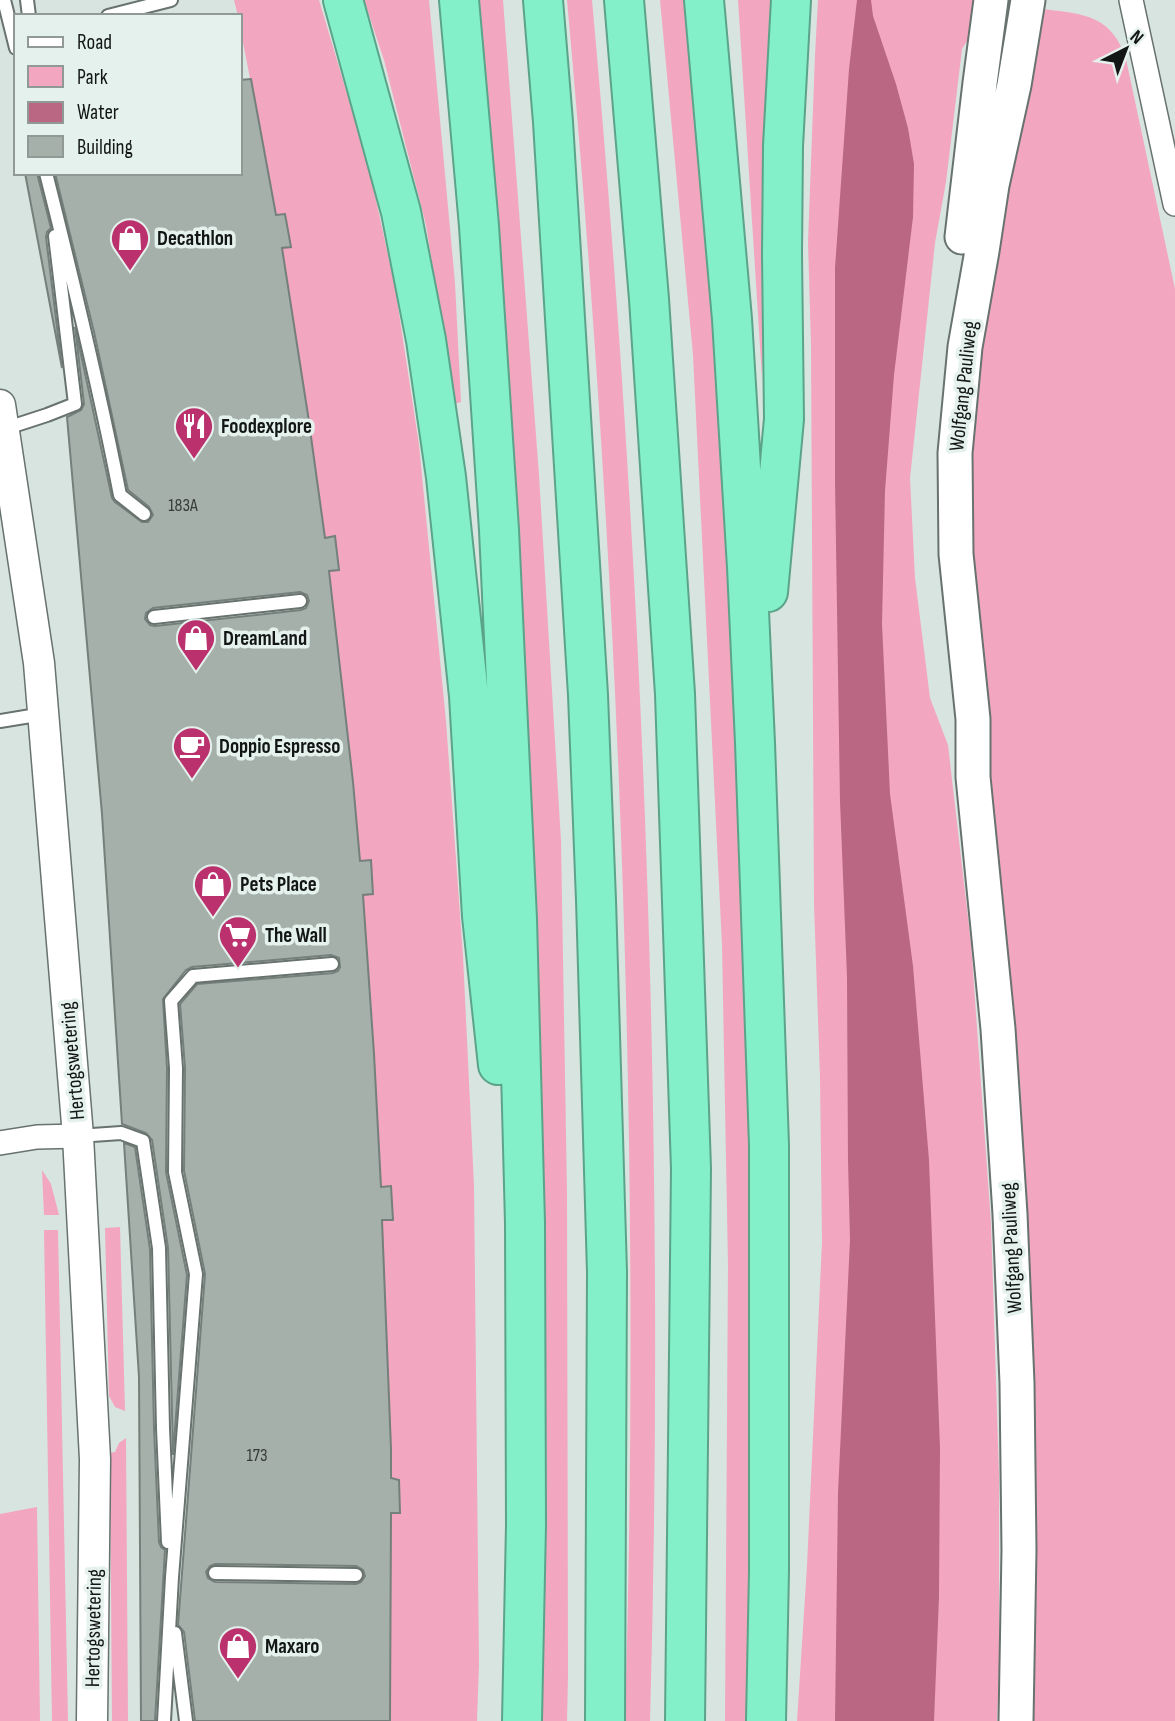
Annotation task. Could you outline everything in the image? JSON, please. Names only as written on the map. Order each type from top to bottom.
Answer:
[{"type":"highway","points":[[343,0],[401,212],[426,340],[446,477],[469,696],[482,916],[525,1324]]},
{"type":"highway","points":[[459,0],[479,226],[501,558],[517,919],[525,1223],[526,1525],[522,1721]]},
{"type":"highway","points":[[542,0],[553,122],[588,695],[596,900],[607,1272],[605,1721]]},
{"type":"highway","points":[[624,0],[649,299],[675,694],[691,1169],[685,1721]]},
{"type":"highway","points":[[704,0],[732,319],[755,743],[769,1158],[769,1571],[766,1721]]},
{"type":"highway","points":[[755,743],[784,418],[783,146],[791,0]]},
{"type":"main road","name":"Wolfgang Pauliweg","points":[[973,777],[957,724],[937,554],[937,455],[942,377],[953,315],[991,0]]},
{"type":"main road","name":"Wolfgang Pauliweg","points":[[1016,1721],[1017,1384],[1010,1214],[998,1029],[973,777],[973,719],[956,554],[955,453],[965,347],[992,185],[1014,85],[1028,0]]},
{"type":"street","points":[[1131,0],[1175,204]]},
{"type":"street","name":"Hertogswetering","points":[[2,417],[39,663],[78,1136],[95,1459],[92,1721]]},
{"type":"street","points":[[0,1143],[37,1137],[78,1136]]},
{"type":"lane","points":[[4,0],[14,40]]},
{"type":"lane","points":[[116,14],[171,0]]},
{"type":"lane","points":[[2,417],[47,415],[75,404],[46,175]]},
{"type":"lane","points":[[46,175],[102,406],[120,495],[144,514]]},
{"type":"lane","points":[[154,617],[299,601]]},
{"type":"lane","points":[[0,721],[43,715]]},
{"type":"lane","points":[[163,1721],[196,1274],[175,1172],[176,1068],[171,1001],[193,976],[332,964]]},
{"type":"lane","points":[[78,1136],[121,1133],[143,1141],[159,1248],[171,1605],[186,1721]]},
{"type":"lane","points":[[215,1573],[356,1575]]},
{"type":"green space","points":[[234,0],[319,0],[368,164],[395,287],[419,445],[446,721],[463,956],[474,1186],[479,1664],[477,1721],[390,1721],[383,1245],[374,1054],[358,842],[347,725],[318,491],[282,259],[242,38],[242,14],[238,14]]},
{"type":"green space","points":[[364,0],[429,0],[455,283],[461,402],[454,404],[426,225],[384,60]]},
{"type":"green space","points":[[479,0],[503,0],[539,475],[561,841],[567,1193],[567,1721],[538,1721],[540,1194],[530,790],[512,476]]},
{"type":"green space","points":[[567,0],[592,0],[625,430],[637,645],[652,1075],[655,1290],[650,1721],[625,1721],[630,1506],[630,1290],[622,860],[600,430]]},
{"type":"green space","points":[[660,0],[686,0],[716,356],[747,945],[754,1261],[751,1721],[725,1721],[728,1265],[722,945],[693,355]]},
{"type":"green space","points":[[738,0],[772,0],[765,125],[762,378]]},
{"type":"green space","points":[[818,0],[982,0],[975,41],[967,41],[962,49],[946,182],[935,243],[910,478],[915,578],[930,698],[948,745],[971,944],[991,1224],[999,1475],[997,1721],[797,1721],[822,1242],[814,904],[808,242]]},
{"type":"green space","points":[[1035,8],[1091,18],[1102,23],[1120,43],[1126,59],[1175,289],[1175,1721],[1032,1721],[1035,1409],[1020,1082],[966,593],[969,387]]},
{"type":"green space","points":[[42,1170],[51,1184],[59,1215],[44,1215]]},
{"type":"green space","points":[[120,1227],[125,1411],[115,1407],[109,1396],[105,1228]]},
{"type":"green space","points":[[44,1230],[58,1230],[68,1721],[52,1721]]},
{"type":"green space","points":[[126,1438],[128,1721],[112,1721],[110,1453],[115,1452],[119,1443]]},
{"type":"green space","points":[[37,1507],[40,1721],[0,1721],[0,1514]]},
{"type":"water","points":[[857,0],[871,0],[873,16],[908,128],[914,164],[913,217],[894,375],[885,491],[882,624],[890,794],[913,966],[929,1160],[940,1448],[939,1597],[934,1721],[835,1721],[838,1493],[850,1240],[847,977],[840,801],[835,480],[835,268],[849,69]]},
{"type":"building","name":"The Wall","points":[[251,79],[276,215],[285,214],[291,247],[282,248],[325,538],[335,536],[339,570],[329,571],[360,861],[371,860],[373,894],[363,895],[381,1187],[391,1186],[393,1220],[382,1220],[391,1478],[399,1480],[400,1513],[391,1513],[390,1721],[195,1721],[184,1632],[178,1625],[205,1274],[184,1171],[185,1068],[180,1004],[197,984],[333,973],[340,967],[339,958],[331,955],[192,967],[186,970],[163,999],[167,1068],[166,1172],[187,1275],[173,1455],[168,1248],[152,1140],[146,1133],[122,1124],[102,814],[67,417],[81,410],[84,404],[75,327],[112,498],[142,522],[148,522],[153,515],[149,507],[128,490],[94,332],[55,175],[242,175],[242,80]],"holes":[[[300,592],[307,595],[309,601],[306,608],[301,610],[155,626],[145,619],[146,613],[153,608]],[[215,1564],[356,1566],[363,1570],[365,1576],[356,1584],[215,1582],[208,1578],[206,1572]]]},
{"type":"building","points":[[25,175],[38,175],[51,228],[46,237],[62,368]]},
{"type":"building","points":[[124,1143],[135,1147],[150,1249],[159,1542],[165,1550],[155,1721],[141,1721],[139,1377]]},
{"type":"place","name":"Decathlon","points":[[130,272]]},
{"type":"place","name":"Foodexplore","points":[[194,460]]},
{"type":"place","name":"DreamLand","points":[[196,672]]},
{"type":"place","name":"Doppio Espresso","points":[[192,780]]},
{"type":"place","name":"Pets Place","points":[[213,918]]},
{"type":"place","name":"The Wall","points":[[238,969]]},
{"type":"place","name":"Maxaro","points":[[238,1680]]}]
